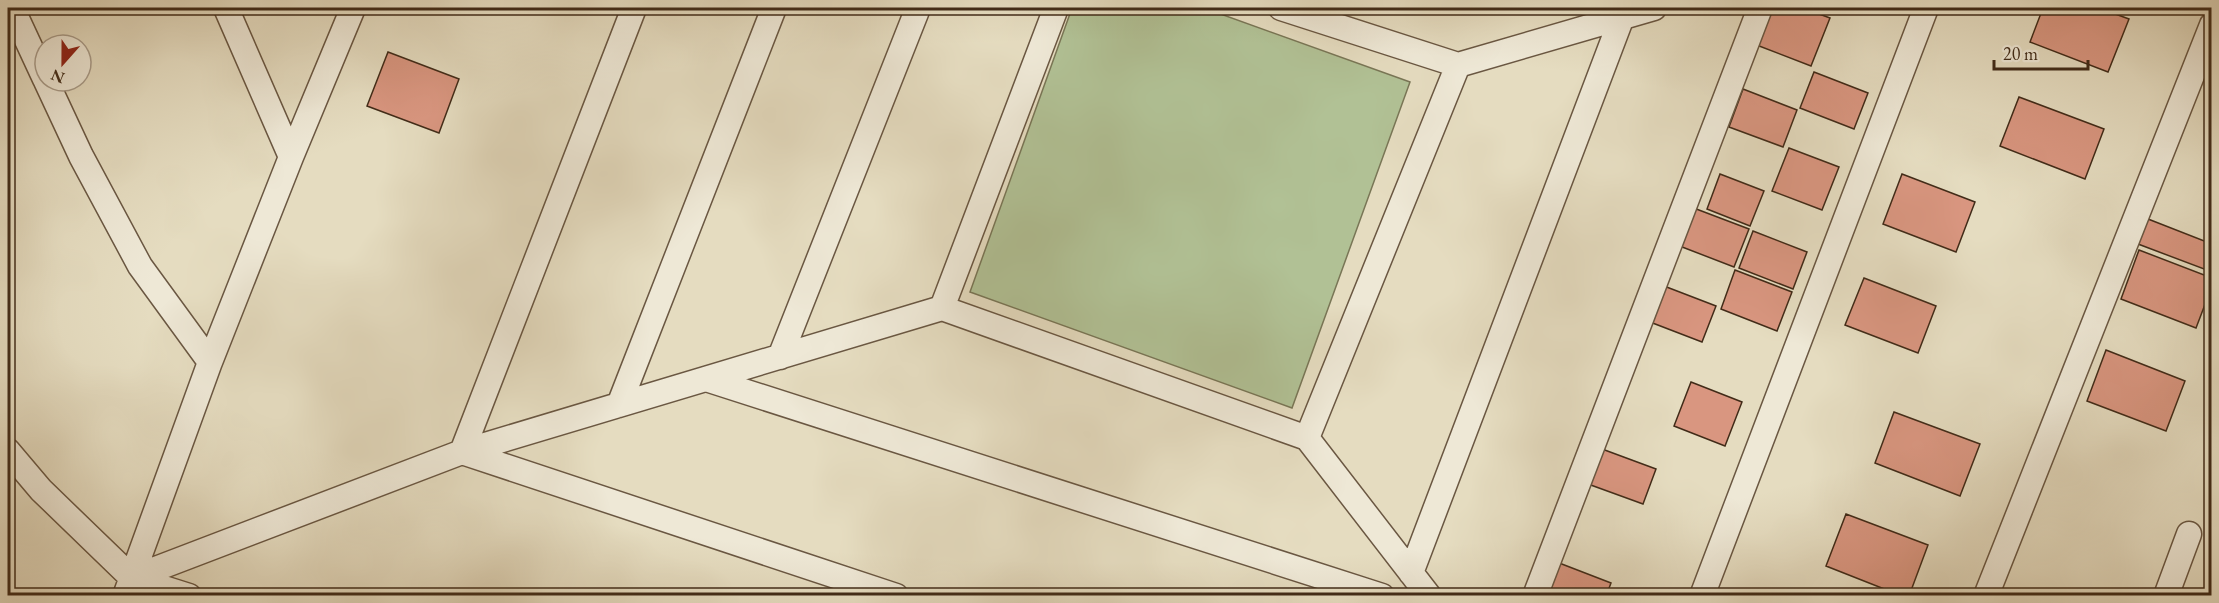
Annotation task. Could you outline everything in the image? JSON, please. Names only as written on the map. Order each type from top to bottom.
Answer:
[{"type":"street","points":[[12,8],[33,54]]},
{"type":"street","points":[[226,8],[291,157]]},
{"type":"street","points":[[129,587],[210,362],[352,8]]},
{"type":"street","points":[[462,452],[634,8]]},
{"type":"street","points":[[619,405],[774,8]]},
{"type":"street","points":[[780,357],[918,8]]},
{"type":"street","points":[[942,308],[1056,8]]},
{"type":"street","points":[[1281,8],[1458,65],[1654,8]]},
{"type":"street","points":[[1535,596],[1760,8]]},
{"type":"street","points":[[1702,596],[1926,8]]},
{"type":"street","points":[[1411,573],[1622,17]]},
{"type":"street","points":[[1986,596],[2211,25]]},
{"type":"street","points":[[1307,438],[1458,65]]},
{"type":"street","points":[[51,93],[81,156],[140,266],[210,362]]},
{"type":"street","points":[[129,587],[462,452],[942,308],[1307,438],[1429,596]]},
{"type":"street","points":[[706,379],[1382,596]]},
{"type":"street","points":[[8,451],[129,587],[189,596]]},
{"type":"street","points":[[462,452],[896,596]]},
{"type":"street","points":[[2166,596],[2189,534]]},
{"type":"green space","points":[[1072,8],[1204,8],[1410,82],[1292,408],[970,292]]},
{"type":"building","points":[[1768,8],[1803,8],[1830,18],[1811,66],[1754,44]]},
{"type":"building","points":[[2043,8],[2099,8],[2129,19],[2108,72],[2030,42]]},
{"type":"building","points":[[388,52],[459,79],[439,133],[367,106]]},
{"type":"building","points":[[1814,72],[1868,93],[1854,129],[1800,108]]},
{"type":"building","points":[[1743,89],[1797,110],[1783,147],[1729,127]]},
{"type":"building","points":[[2019,97],[2104,129],[2085,179],[2000,146]]},
{"type":"building","points":[[1789,148],[1839,167],[1822,210],[1772,191]]},
{"type":"building","points":[[1720,174],[1764,191],[1750,226],[1707,209]]},
{"type":"building","points":[[1902,174],[1975,202],[1956,252],[1883,224]]},
{"type":"building","points":[[1691,207],[1749,229],[1734,267],[1677,245]]},
{"type":"building","points":[[2148,219],[2212,244],[2212,272],[2138,244]]},
{"type":"building","points":[[1753,231],[1807,252],[1793,289],[1739,268]]},
{"type":"building","points":[[2139,250],[2212,278],[2212,286],[2196,328],[2121,299]]},
{"type":"building","points":[[1735,270],[1792,292],[1777,331],[1721,309]]},
{"type":"building","points":[[1864,278],[1936,306],[1918,353],[1845,325]]},
{"type":"building","points":[[1664,286],[1716,306],[1702,342],[1650,322]]},
{"type":"building","points":[[2106,350],[2185,381],[2166,431],[2087,401]]},
{"type":"building","points":[[1691,382],[1742,402],[1725,446],[1674,426]]},
{"type":"building","points":[[1894,412],[1980,444],[1960,496],[1875,463]]},
{"type":"building","points":[[1602,449],[1656,469],[1643,504],[1588,484]]},
{"type":"building","points":[[1846,514],[1928,545],[1909,596],[1902,596],[1826,566]]},
{"type":"building","points":[[1554,561],[1611,583],[1606,596],[1540,596]]}]
